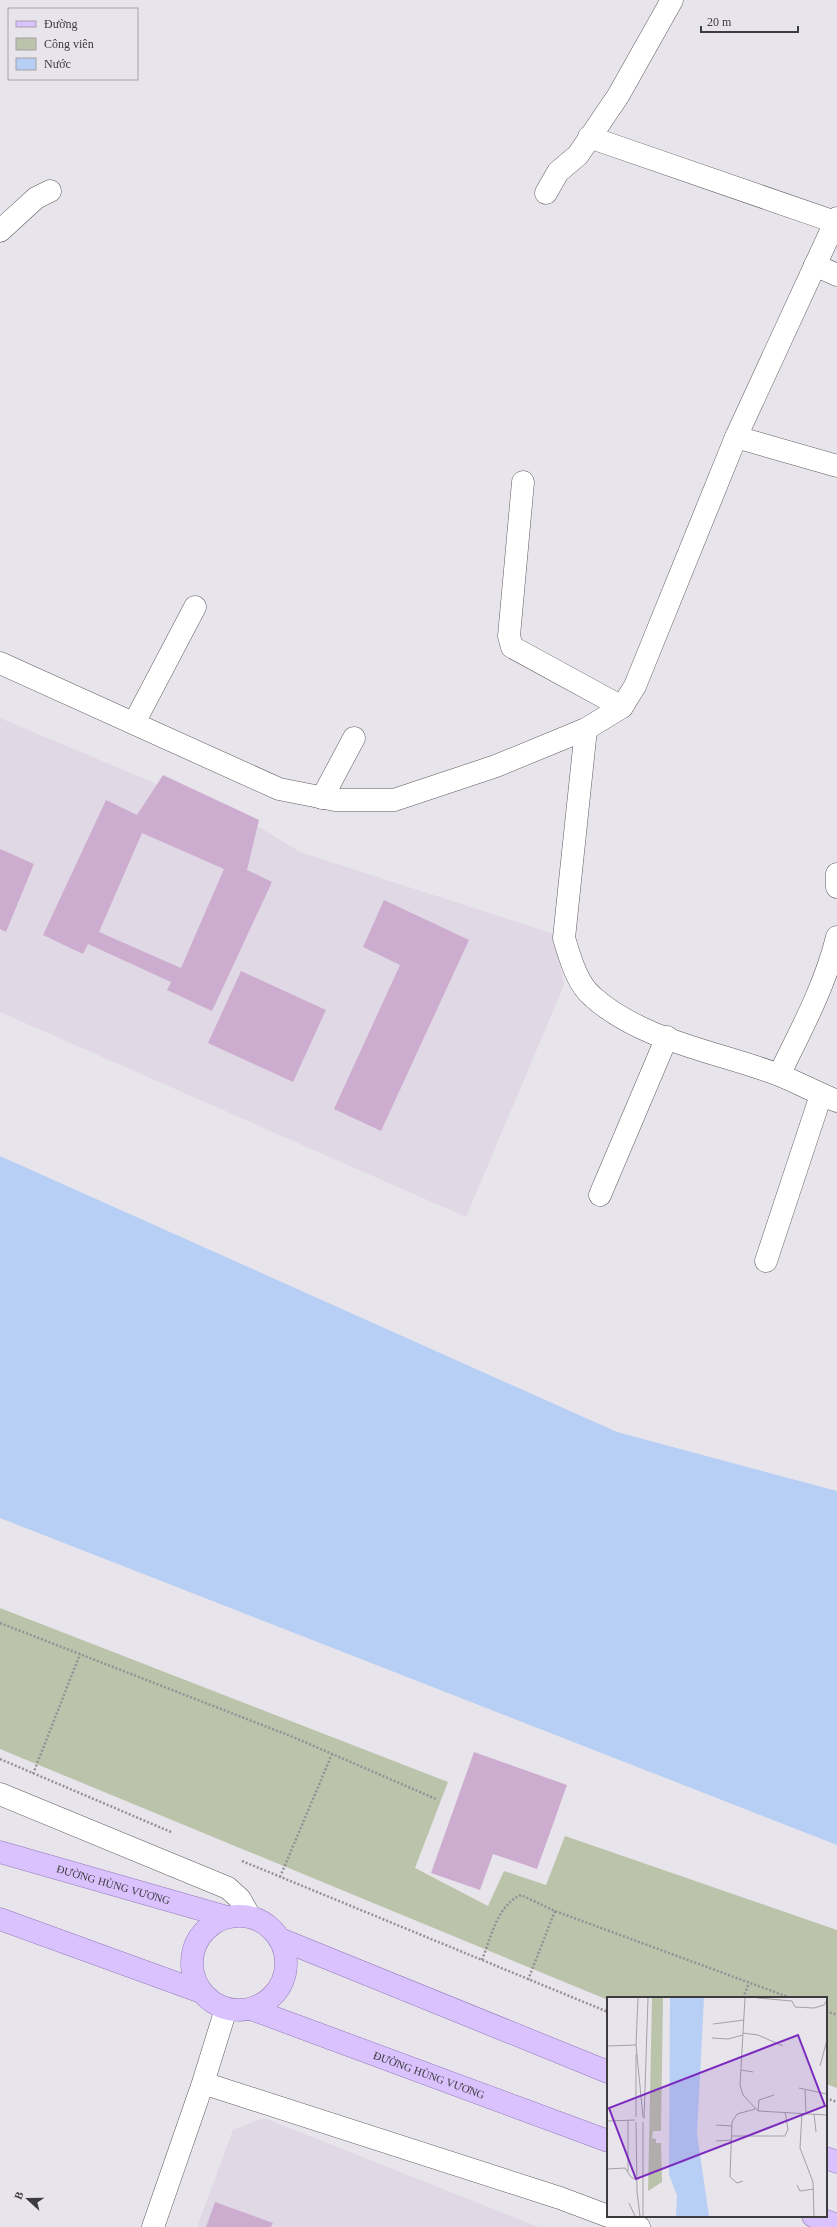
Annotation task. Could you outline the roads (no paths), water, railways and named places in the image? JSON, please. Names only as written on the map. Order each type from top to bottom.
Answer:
[{"type":"main road","name":"ĐƯỜNG HÙNG VƯƠNG","points":[[0,1852],[227,1917]]},
{"type":"main road","points":[[238,1915],[250,1917],[272,1929],[280,1939],[285,1956],[285,1974],[278,1989],[266,2002],[251,2009],[238,2011],[226,2009],[212,2002],[201,1992],[193,1976],[192,1957],[197,1939],[210,1925],[227,1917],[238,1915]]},
{"type":"main road","points":[[0,1919],[201,1992]]},
{"type":"main road","points":[[280,1939],[607,2072]]},
{"type":"main road","name":"ĐƯỜNG HÙNG VƯƠNG","points":[[251,2009],[607,2141]]},
{"type":"main road","points":[[827,2158],[837,2162]]},
{"type":"main road","points":[[816,2217],[837,2225]]},
{"type":"street","points":[[546,193],[558,172],[578,155],[618,96],[672,0]]},
{"type":"street","points":[[0,663],[279,789],[335,800],[394,800],[496,766],[586,730],[622,707],[635,686],[736,437],[836,220],[589,138]]},
{"type":"street","points":[[0,231],[36,198],[50,191]]},
{"type":"street","points":[[815,264],[837,275]]},
{"type":"street","points":[[736,437],[837,466]]},
{"type":"street","points":[[523,482],[509,636],[512,647],[622,707]]},
{"type":"street","points":[[134,724],[194,607]]},
{"type":"street","points":[[586,730],[564,938],[572,966],[592,997],[627,1021],[667,1037],[779,1075],[829,1098],[766,1261]]},
{"type":"street","points":[[322,798],[354,738]]},
{"type":"street","points":[[837,874],[837,887]]},
{"type":"street","points":[[779,1075],[816,1000],[830,964],[837,936]]},
{"type":"street","points":[[600,1195],[667,1037]]},
{"type":"street","points":[[0,1794],[228,1888],[240,1899],[250,1917]]},
{"type":"street","points":[[153,2227],[203,2083],[226,2009]]},
{"type":"street","points":[[203,2083],[560,2198],[607,2215]]},
{"type":"street","points":[[612,2217],[639,2227]]},
{"type":"water","points":[[0,1156],[617,1432],[837,1491],[837,1845],[0,1518]]}]
